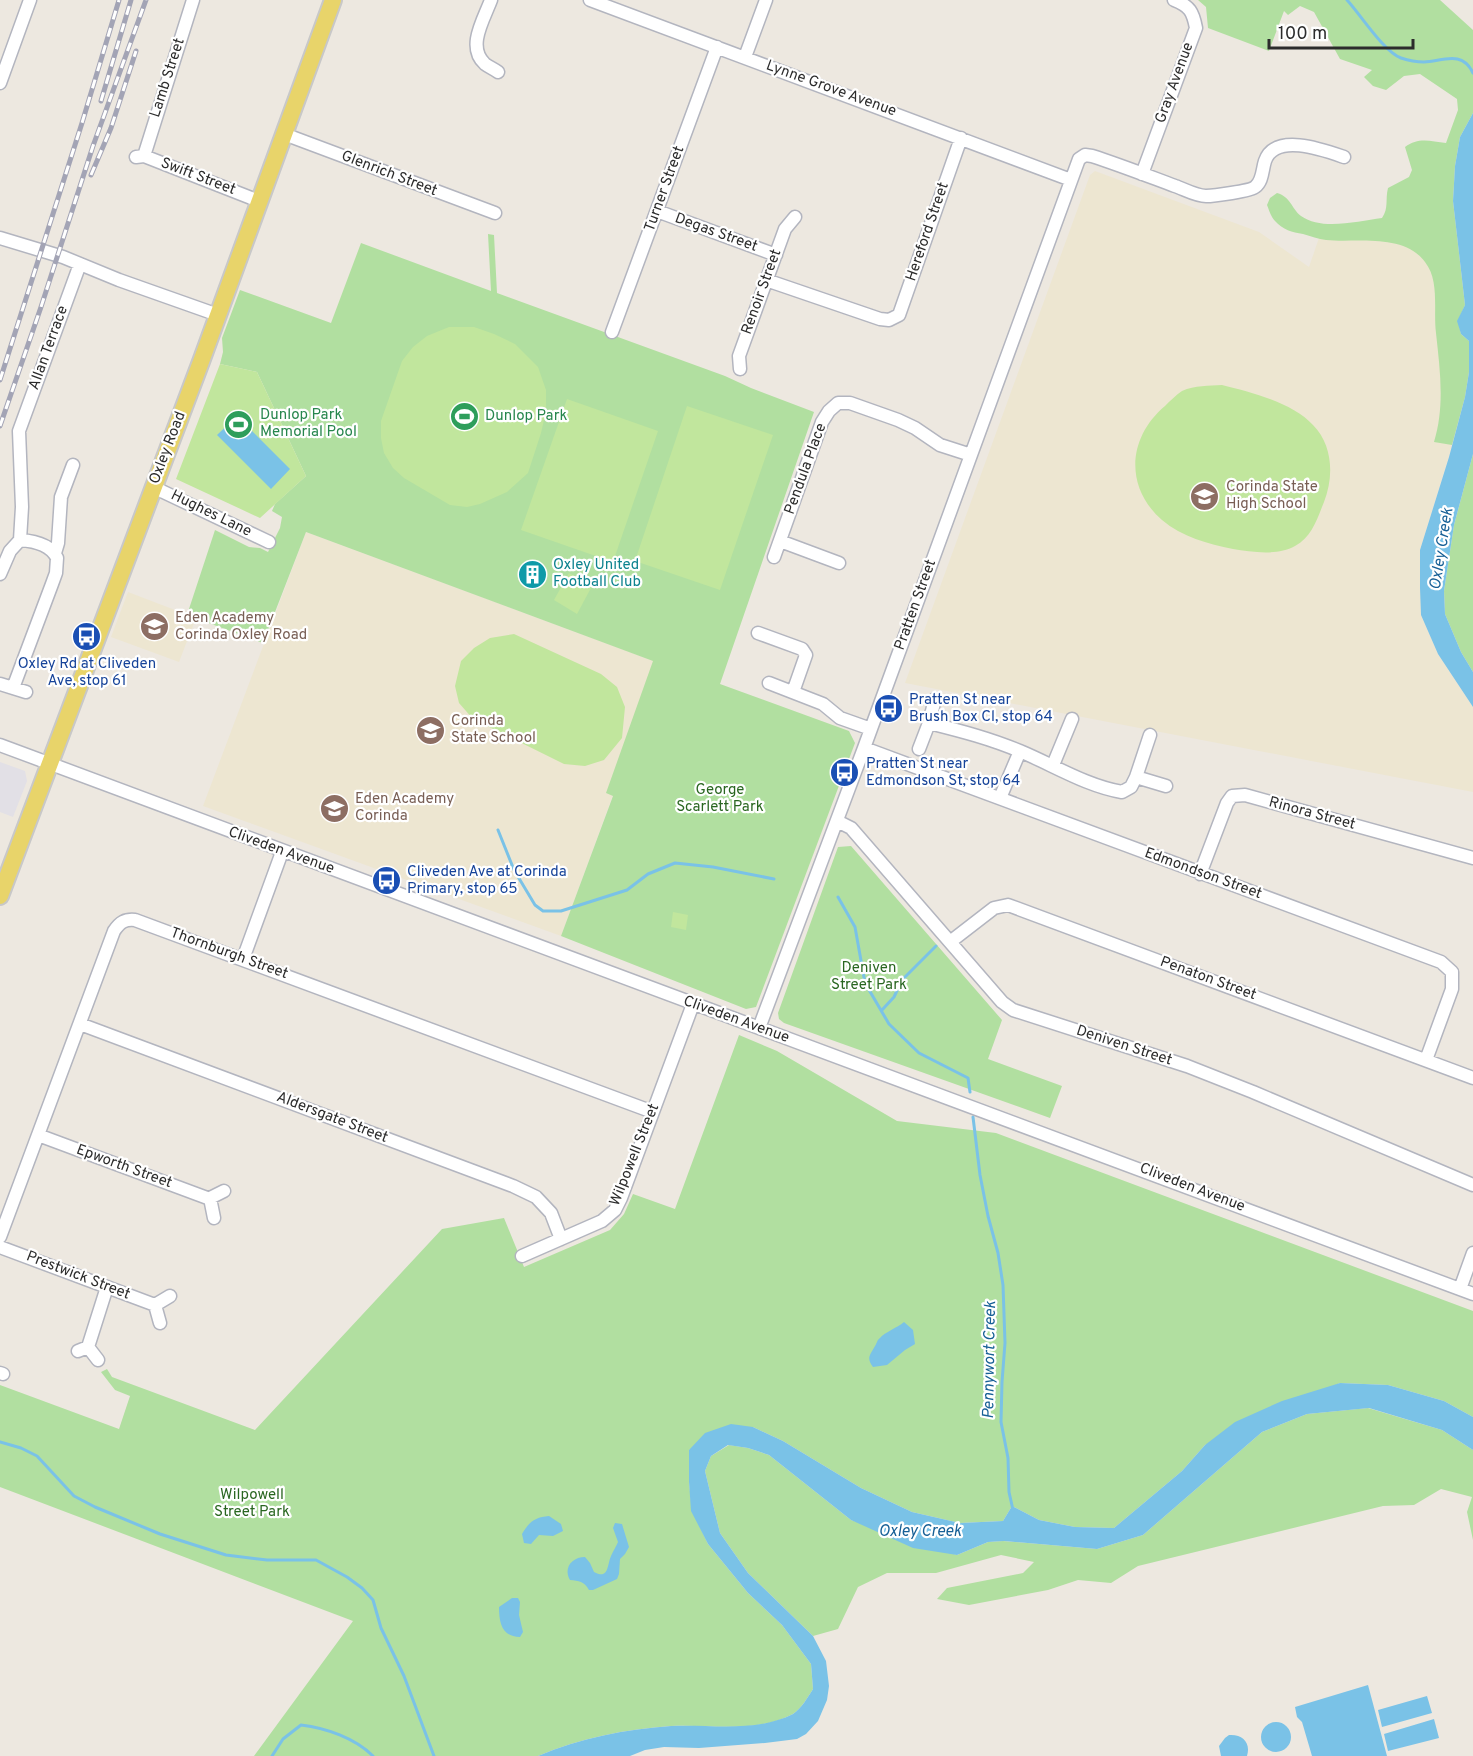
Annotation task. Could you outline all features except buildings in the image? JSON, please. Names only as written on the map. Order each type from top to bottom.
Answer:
[{"type":"main road","name":"Oxley Road","points":[[0,896],[3,878],[49,764],[218,315],[333,0]]},
{"type":"street","points":[[0,83],[30,0]]},
{"type":"street","name":"Lamb Street","points":[[140,157],[193,0]]},
{"type":"street","points":[[491,0],[476,39],[477,51],[484,63],[498,72]]},
{"type":"street","name":"Lynne Grove Avenue","points":[[590,0],[1071,180]]},
{"type":"street","points":[[745,57],[766,0]]},
{"type":"street","name":"Gray Avenue","points":[[1142,174],[1196,28],[1193,12],[1174,0]]},
{"type":"street","name":"Turner Street","points":[[612,332],[717,47]]},
{"type":"street","name":"Glenrich Street","points":[[284,134],[495,213]]},
{"type":"street","name":"Hereford Street","points":[[766,280],[880,319],[889,320],[899,315],[961,138]]},
{"type":"street","points":[[1142,174],[1203,196],[1256,187],[1261,178],[1265,160],[1270,152],[1277,148],[1290,145],[1312,147],[1344,158]]},
{"type":"street","name":"Pratten Street","points":[[759,1028],[1079,159],[1085,155],[1092,156],[1142,174]]},
{"type":"street","name":"Swift Street","points":[[140,157],[259,201]]},
{"type":"street","name":"Degas Street","points":[[657,211],[776,255]]},
{"type":"street","name":"Renoir Street","points":[[740,369],[739,356],[766,280],[785,230],[795,217]]},
{"type":"street","points":[[0,238],[80,264],[218,315]]},
{"type":"street","name":"Allan Terrace","points":[[20,540],[22,507],[19,431],[80,264]]},
{"type":"street","name":"Pendula Place","points":[[774,557],[822,422],[838,403],[850,403],[898,420],[915,428],[940,445],[971,455]]},
{"type":"street","points":[[55,553],[58,543],[60,497],[73,465]]},
{"type":"street","name":"Hughes Lane","points":[[153,487],[268,543]]},
{"type":"street","points":[[0,574],[10,551],[20,540],[28,540],[48,548],[55,553],[57,558],[56,573],[13,688]]},
{"type":"street","points":[[780,541],[839,563]]},
{"type":"street","points":[[758,633],[802,649],[806,655],[793,692]]},
{"type":"street","points":[[769,683],[823,704],[840,718],[870,729]]},
{"type":"street","points":[[0,684],[26,692]]},
{"type":"street","points":[[919,749],[935,699]]},
{"type":"street","points":[[1053,765],[1071,719]]},
{"type":"street","points":[[929,723],[981,736],[1110,790],[1122,792],[1131,787],[1136,777],[1149,735]]},
{"type":"street","name":"Cliveden Avenue","points":[[0,745],[1473,1294]]},
{"type":"street","name":"Edmondson Street","points":[[864,748],[1441,962],[1452,972],[1452,989],[1426,1060]]},
{"type":"street","points":[[1000,798],[1020,752]]},
{"type":"street","points":[[1136,777],[1166,786]]},
{"type":"street","name":"Rinora Street","points":[[1200,874],[1227,803],[1232,796],[1245,795],[1473,858]]},
{"type":"street","name":"Deniven Street","points":[[837,821],[851,828],[1002,1002],[1013,1010],[1198,1070],[1473,1185]]},
{"type":"street","points":[[243,959],[282,852]]},
{"type":"street","name":"Penaton Street","points":[[950,942],[994,909],[1008,905],[1473,1078]]},
{"type":"street","name":"Thornburgh Street","points":[[0,1237],[114,931],[126,920],[135,920],[243,959],[653,1112]]},
{"type":"street","name":"Wilpowell Street","points":[[522,1256],[602,1221],[615,1210],[693,1004]]},
{"type":"street","name":"Aldersgate Street","points":[[80,1024],[513,1186],[536,1197],[551,1213],[561,1239]]},
{"type":"street","name":"Epworth Street","points":[[38,1135],[210,1198]]},
{"type":"street","points":[[214,1218],[210,1198],[224,1191]]},
{"type":"street","name":"Prestwick Street","points":[[0,1247],[155,1305]]},
{"type":"street","points":[[1460,1289],[1473,1253]]},
{"type":"street","points":[[98,1360],[83,1349],[106,1287]]},
{"type":"street","points":[[160,1323],[155,1305],[170,1296]]},
{"type":"shaded area","name":"Corinda State High School","points":[[1095,171],[1259,232],[1309,267],[1321,232],[1457,235],[1465,397],[1420,550],[1421,615],[1438,654],[1473,707],[1473,792],[905,683],[1090,175]]},
{"type":"shaded area","name":"Corinda State School","points":[[306,532],[654,661],[607,792],[613,795],[561,936],[203,806]]},
{"type":"shaded area","name":"Eden Academy Corinda Oxley Road","points":[[128,592],[196,618],[179,662],[111,637]]},
{"type":"shaded area","points":[[0,762],[25,771],[27,781],[13,817],[0,812]]},
{"type":"green space","points":[[1198,0],[1440,0],[1473,30],[1473,113],[1460,137],[1455,166],[1453,201],[1465,305],[1458,321],[1461,334],[1469,341],[1469,372],[1452,445],[1434,442],[1440,415],[1440,374],[1433,278],[1425,262],[1416,253],[1392,243],[1326,240],[1288,230],[1281,227],[1274,219],[1267,205],[1270,198],[1277,193],[1285,197],[1301,216],[1310,221],[1340,224],[1382,218],[1388,188],[1409,177],[1412,170],[1405,147],[1419,141],[1446,143],[1458,110],[1457,99],[1420,74],[1404,76],[1386,90],[1373,86],[1364,77],[1372,70],[1340,59],[1314,12],[1300,6],[1288,15],[1284,11],[1269,51],[1208,28],[1206,7]]},
{"type":"green space","name":"Dunlop Park","points":[[488,234],[494,235],[497,293],[725,376],[814,412],[720,684],[849,731],[855,743],[756,1007],[746,1009],[561,936],[613,796],[606,793],[653,661],[306,532],[263,643],[187,615],[215,530],[249,547],[260,548],[268,552],[280,528],[282,517],[272,511],[275,504],[306,476],[257,372],[220,364],[223,352],[222,338],[240,290],[331,323],[361,243],[491,291]]},
{"type":"green space","name":"Dunlop Park","points":[[449,327],[474,327],[515,344],[538,367],[546,390],[546,411],[528,473],[507,492],[467,507],[450,505],[404,478],[393,468],[384,453],[381,438],[381,421],[402,361],[413,347],[427,336]]},
{"type":"green space","name":"Dunlop Park Memorial Pool","points":[[220,364],[257,372],[306,476],[260,518],[176,479]]},
{"type":"green space","points":[[1222,385],[1258,395],[1294,410],[1313,425],[1325,442],[1330,472],[1324,502],[1310,533],[1301,542],[1288,549],[1272,552],[1248,551],[1196,539],[1162,520],[1141,493],[1136,478],[1135,462],[1144,432],[1153,418],[1182,391]]},
{"type":"green space","points":[[567,399],[658,431],[613,562],[521,530]]},
{"type":"green space","points":[[687,406],[773,435],[720,590],[635,561]]},
{"type":"green space","points":[[1473,454],[1473,672],[1461,652],[1445,614],[1444,591],[1454,525]]},
{"type":"green space","points":[[569,573],[592,586],[577,614],[554,600]]},
{"type":"green space","points":[[514,634],[601,674],[617,687],[625,707],[622,738],[604,760],[585,766],[564,764],[473,719],[459,703],[455,686],[461,661],[474,648],[490,638]]},
{"type":"green space","name":"Deniven Street Park","points":[[851,846],[1002,1020],[988,1059],[1062,1086],[1050,1118],[784,1023],[779,1019],[778,1013],[838,847]]},
{"type":"green space","points":[[673,912],[688,915],[686,930],[671,927]]},
{"type":"green space","name":"Wilpowell Street Park","points":[[739,1035],[777,1051],[897,1121],[996,1133],[1473,1311],[1473,1417],[1444,1401],[1388,1385],[1340,1383],[1205,1445],[1182,1471],[1114,1528],[1075,1527],[1039,1520],[1012,1506],[1003,1521],[960,1523],[912,1512],[861,1488],[783,1441],[753,1427],[689,1450],[692,1511],[708,1544],[748,1593],[782,1625],[811,1664],[813,1689],[802,1706],[793,1714],[764,1724],[748,1726],[671,1726],[637,1729],[586,1739],[538,1756],[254,1756],[353,1621],[0,1487],[0,1385],[119,1429],[130,1396],[115,1390],[101,1372],[107,1369],[112,1377],[255,1430],[442,1229],[504,1218],[524,1267],[610,1230],[624,1214],[633,1194],[675,1209]]},
{"type":"green space","points":[[1368,1408],[1442,1430],[1473,1450],[1473,1540],[1467,1512],[1472,1497],[1441,1489],[1414,1505],[1383,1506],[1138,1566],[1111,1583],[1078,1580],[1048,1590],[969,1605],[937,1599],[947,1588],[1023,1573],[1034,1562],[1001,1555],[936,1573],[887,1573],[858,1587],[838,1629],[813,1636],[748,1573],[720,1533],[705,1471],[711,1456],[729,1445],[769,1455],[851,1520],[957,1555],[988,1542],[1003,1541],[1097,1549],[1143,1535],[1262,1432],[1307,1414]]},
{"type":"water","name":"Oxley Creek","points":[[1473,113],[1473,454],[1454,525],[1444,591],[1445,614],[1461,652],[1473,672],[1473,707],[1438,654],[1421,615],[1420,550],[1449,457],[1465,397],[1469,372],[1469,341],[1461,334],[1457,321],[1465,305],[1453,201],[1455,166],[1460,137]]},
{"type":"water","points":[[237,416],[290,469],[271,489],[217,435]]},
{"type":"water","points":[[904,1322],[913,1330],[915,1344],[887,1365],[873,1367],[870,1356],[878,1340]]},
{"type":"water","name":"Oxley Creek","points":[[1340,1383],[1388,1385],[1444,1401],[1473,1417],[1473,1450],[1442,1430],[1369,1408],[1307,1414],[1262,1432],[1143,1535],[1097,1549],[1004,1541],[988,1542],[957,1555],[913,1548],[851,1520],[769,1455],[748,1448],[728,1445],[711,1456],[705,1471],[720,1533],[748,1573],[813,1636],[826,1661],[829,1686],[827,1700],[818,1721],[806,1734],[797,1739],[765,1743],[699,1748],[664,1747],[645,1750],[630,1756],[538,1756],[586,1739],[637,1729],[764,1724],[793,1714],[802,1706],[813,1689],[811,1664],[782,1625],[748,1593],[708,1544],[691,1511],[689,1450],[705,1433],[731,1424],[753,1427],[783,1441],[861,1488],[912,1512],[960,1523],[1003,1521],[1012,1506],[1039,1520],[1075,1527],[1114,1528],[1182,1471],[1205,1445],[1235,1422],[1282,1401]]},
{"type":"water","points":[[549,1516],[561,1524],[563,1531],[553,1536],[539,1535],[531,1544],[524,1543],[522,1534],[530,1523]]},
{"type":"water","points":[[615,1523],[622,1524],[629,1547],[620,1559],[617,1579],[593,1590],[589,1590],[581,1582],[570,1580],[568,1567],[580,1557],[585,1557],[594,1572],[605,1573],[618,1542],[613,1528]]},
{"type":"water","points":[[512,1598],[518,1598],[520,1602],[519,1615],[523,1632],[520,1637],[505,1632],[500,1618],[499,1607]]},
{"type":"water","points":[[1368,1685],[1387,1756],[1312,1756],[1295,1707]]},
{"type":"water","points":[[1427,1696],[1432,1713],[1382,1727],[1378,1710]]},
{"type":"water","points":[[1434,1719],[1439,1738],[1388,1751],[1384,1734]]},
{"type":"water","points":[[1276,1722],[1282,1723],[1290,1731],[1290,1743],[1282,1751],[1276,1752],[1270,1751],[1262,1743],[1261,1737],[1262,1731],[1270,1723]]},
{"type":"water","points":[[1229,1735],[1245,1740],[1248,1747],[1247,1756],[1221,1756],[1219,1746]]},
{"type":"waterway","points":[[1347,0],[1380,41],[1394,54],[1403,59],[1421,62],[1458,59],[1469,66],[1473,73]]},
{"type":"waterway","name":"Pennywort Creek","points":[[498,830],[514,870],[535,905],[543,911],[561,911],[627,890],[648,874],[675,863],[713,867],[774,879]]},
{"type":"waterway","name":"Pennywort Creek","points":[[838,897],[855,927],[865,983],[889,1024],[919,1053],[968,1078],[970,1092]]},
{"type":"waterway","points":[[882,1010],[894,997],[902,980],[936,946]]},
{"type":"waterway","name":"Pennywort Creek","points":[[973,1117],[980,1175],[1003,1285],[1005,1343],[1001,1422],[1008,1458],[1009,1492],[1013,1510]]},
{"type":"waterway","points":[[0,1442],[21,1448],[37,1456],[74,1496],[160,1534],[226,1555],[267,1560],[316,1560],[347,1577],[373,1600],[381,1628],[404,1676],[434,1756]]},
{"type":"waterway","points":[[272,1756],[283,1739],[301,1725],[340,1735],[358,1744],[373,1756]]},
{"type":"railway","points":[[0,380],[119,0]]},
{"type":"railway","points":[[101,101],[131,0]]},
{"type":"railway","points":[[0,426],[93,146],[146,0]]},
{"type":"railway","points":[[91,175],[111,128],[136,51]]},
{"type":"place","name":"Dunlop Park","points":[[464,416]]},
{"type":"place","name":"Dunlop Park Memorial Pool","points":[[239,424]]},
{"type":"place","name":"Corinda State High School","points":[[1205,496]]},
{"type":"place","name":"Oxley United Football Club","points":[[532,574]]},
{"type":"place","name":"Eden Academy Corinda Oxley Road","points":[[154,627]]},
{"type":"place","name":"Oxley Rd at Cliveden Ave, stop 61","points":[[87,637]]},
{"type":"place","name":"Pratten St near Brush Box Cl, stop 64","points":[[888,709]]},
{"type":"place","name":"Corinda State School","points":[[430,730]]},
{"type":"place","name":"Pratten St near Edmondson St, stop 64","points":[[845,773]]},
{"type":"place","name":"Eden Academy Corinda","points":[[334,808]]},
{"type":"place","name":"Cliveden Ave at Corinda Primary, stop 65","points":[[386,881]]},
{"type":"park label","name":"George Scarlett Park","points":[[720,798]]}]
